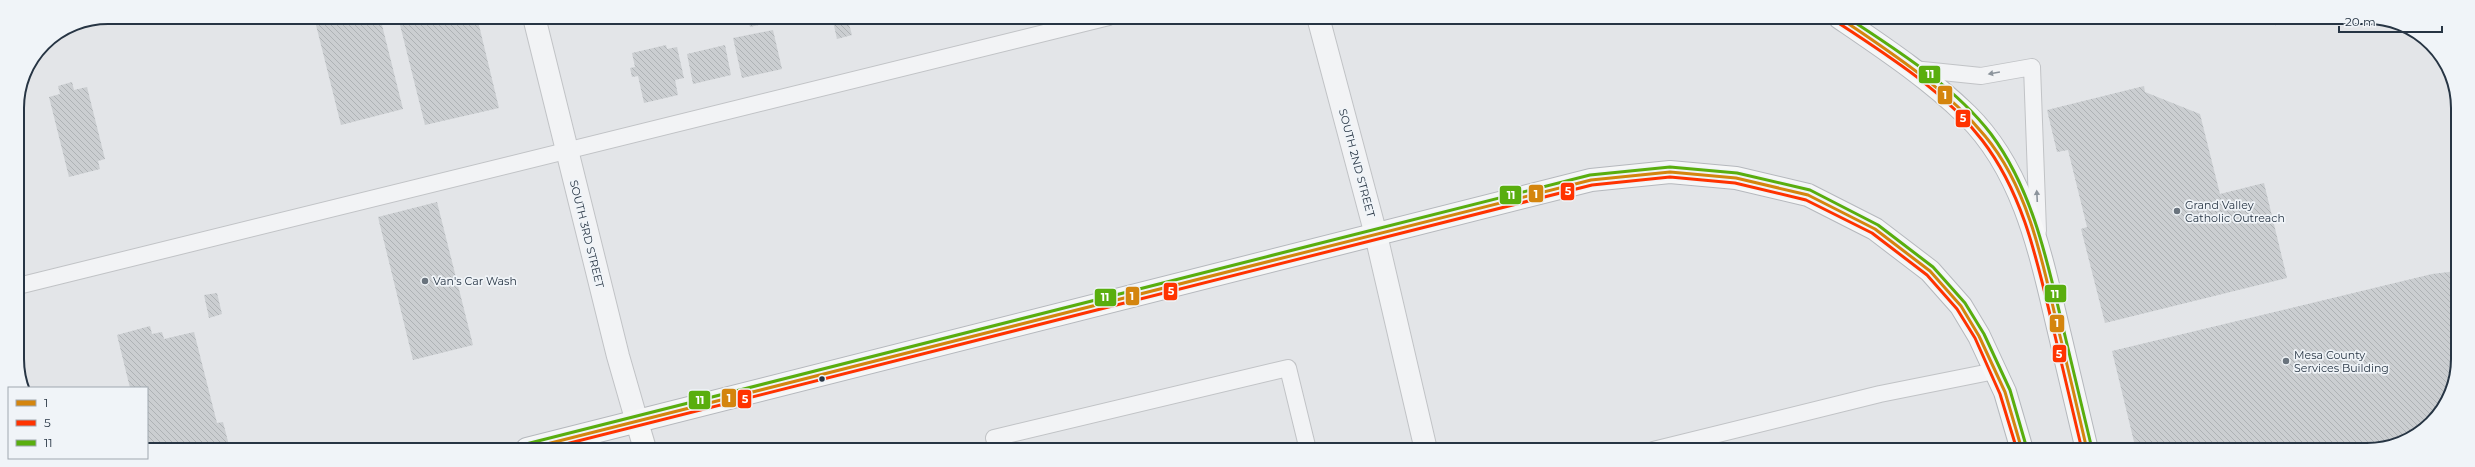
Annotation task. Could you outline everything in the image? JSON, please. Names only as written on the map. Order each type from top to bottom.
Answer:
[{"type":"main road","points":[[1849,24],[1913,69],[1968,116],[1999,156],[2023,203],[2039,249],[2085,443]]},
{"type":"main road","points":[[551,443],[1591,180],[1670,172],[1736,178],[1808,195],[1875,229],[1930,271],[1961,306],[1979,336],[2005,392],[2020,443]]},
{"type":"main road","name":"SOUTH 3RD STREET","points":[[637,422],[643,443]]},
{"type":"street","name":"SOUTH 3RD STREET","points":[[536,24],[618,356],[637,422]]},
{"type":"street","name":"SOUTH 2ND STREET","points":[[1320,24],[1376,235],[1424,443]]},
{"type":"lane","points":[[24,285],[1081,24]]},
{"type":"lane","points":[[1913,69],[1981,76],[2032,67],[2039,249]]},
{"type":"lane","points":[[995,443],[994,438],[1288,368],[1306,443]]},
{"type":"lane","points":[[1681,443],[1880,394],[1995,371]]},
{"type":"building","points":[[316,24],[382,24],[403,109],[341,125]]},
{"type":"building","points":[[400,24],[479,24],[499,108],[425,125]]},
{"type":"building","points":[[749,24],[763,24],[750,27]]},
{"type":"building","points":[[834,24],[849,24],[852,35],[837,39]]},
{"type":"building","points":[[773,30],[782,69],[742,78],[733,38]]},
{"type":"building","points":[[666,45],[667,49],[677,47],[684,78],[675,80],[678,95],[644,103],[638,76],[632,77],[630,68],[635,67],[632,53]]},
{"type":"building","points":[[725,45],[731,75],[693,84],[687,54]]},
{"type":"building","points":[[72,82],[74,90],[87,87],[105,159],[98,161],[100,169],[69,177],[49,97],[60,94],[58,86]]},
{"type":"building","name":"Grand Valley Catholic Outreach","points":[[2144,86],[2145,92],[2200,114],[2220,194],[2264,183],[2287,278],[2105,323],[2081,229],[2087,227],[2068,150],[2057,152],[2047,110]]},
{"type":"building","name":"Van's Car Wash","points":[[437,202],[473,345],[413,360],[378,217]]},
{"type":"building","name":"Mesa County Services Building","points":[[2451,272],[2450,370],[2445,391],[2437,406],[2422,422],[2409,432],[2394,439],[2367,443],[2134,443],[2112,351],[2432,274]]},
{"type":"building","points":[[217,293],[222,314],[209,318],[204,295]]},
{"type":"building","points":[[150,326],[152,334],[162,332],[164,339],[194,332],[217,423],[223,422],[228,443],[148,443],[148,387],[130,387],[117,335]]},
{"type":"transit line","name":"5","points":[[1840,24],[1896,61],[1933,90],[1967,122],[1996,160],[2018,205],[2034,251],[2080,443]]},
{"type":"transit line","name":"1","points":[[1849,24],[1917,72],[1953,102],[1985,136],[2000,156],[2012,177],[2031,224],[2045,272],[2085,443]]},
{"type":"transit line","name":"11","points":[[1857,24],[1924,70],[1960,100],[1991,134],[2005,155],[2027,199],[2043,247],[2091,443]]},
{"type":"transit line","name":"11","points":[[530,443],[1590,175],[1670,167],[1737,173],[1810,190],[1878,225],[1933,267],[1965,303],[1984,334],[2010,390],[2025,443]]},
{"type":"transit line","name":"1","points":[[551,443],[1591,180],[1670,172],[1736,178],[1808,195],[1875,229],[1930,271],[1961,306],[1979,336],[2005,392],[2020,443]]},
{"type":"transit line","name":"5","points":[[570,443],[1592,185],[1670,177],[1735,183],[1806,200],[1872,233],[1927,275],[1957,309],[1975,338],[2000,394],[2015,443]]},
{"type":"place","name":"Grand Valley Catholic Outreach","points":[[2177,211]]},
{"type":"place","name":"Van's Car Wash","points":[[425,281]]},
{"type":"place","name":"Mesa County Services Building","points":[[2286,361]]}]
